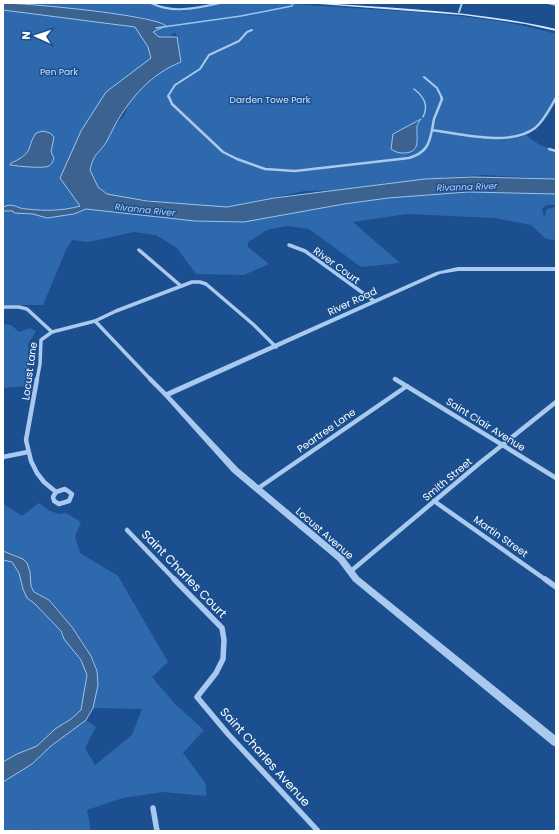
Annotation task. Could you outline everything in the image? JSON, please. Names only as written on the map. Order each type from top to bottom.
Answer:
[{"type":"main road","points":[[308,3],[459,12],[502,18],[556,30]]},
{"type":"street","points":[[151,3],[163,8],[178,9],[220,3]]},
{"type":"street","points":[[459,12],[462,3]]},
{"type":"street","points":[[548,3],[556,5]]},
{"type":"street","points":[[252,30],[247,32],[239,41],[209,56],[200,69],[175,85],[168,96],[172,104],[218,148],[228,155],[257,166],[285,171],[393,162],[408,159],[424,152],[430,145],[434,119],[442,99],[437,88],[424,77]]},
{"type":"street","points":[[432,130],[494,137],[515,135],[529,131],[536,127],[556,98]]},
{"type":"street","points":[[549,149],[556,151]]},
{"type":"street","name":"River Court","points":[[288,244],[305,251],[374,301]]},
{"type":"street","points":[[139,250],[181,286]]},
{"type":"street","name":"River Road","points":[[166,395],[428,277],[449,271],[469,269],[556,269]]},
{"type":"street","points":[[3,307],[19,307],[27,309],[52,332],[96,321],[116,311],[181,286],[200,282],[206,284],[221,296],[276,346]]},
{"type":"street","name":"Locust Avenue","points":[[96,321],[228,462],[256,489],[324,545],[346,565],[356,579],[556,742]]},
{"type":"street","name":"Locust Lane","points":[[52,332],[44,337],[40,343],[39,370],[27,434],[28,452],[37,473],[44,482],[56,492]]},
{"type":"street","name":"Saint Clair Avenue","points":[[395,379],[556,478]]},
{"type":"street","name":"Peartree Lane","points":[[256,489],[407,386]]},
{"type":"street","name":"Smith Street","points":[[350,571],[556,402]]},
{"type":"street","points":[[3,457],[28,452]]},
{"type":"street","name":"Martin Street","points":[[434,501],[556,587]]},
{"type":"street","name":"Saint Charles Court","points":[[127,530],[222,628],[225,644],[224,657],[218,670],[197,697]]},
{"type":"street","name":"Saint Charles Avenue","points":[[197,697],[228,734],[318,831]]},
{"type":"street","points":[[153,808],[156,831]]},
{"type":"green space","name":"Darden Towe Park","points":[[7,3],[151,3],[168,8],[185,8],[225,3],[293,4],[463,16],[510,23],[556,34],[556,98],[538,125],[525,133],[539,144],[556,150],[556,179],[485,175],[425,179],[336,190],[305,191],[227,207],[194,206],[108,195],[98,187],[85,166],[112,128],[124,116],[130,101],[150,80],[165,68],[181,62],[176,33],[170,37],[163,36],[161,38],[163,52],[66,175],[88,209],[203,221],[262,219],[344,204],[388,198],[468,192],[556,194],[556,205],[546,205],[542,209],[544,217],[547,209],[556,207],[556,241],[545,238],[531,225],[495,218],[407,214],[353,222],[400,263],[361,267],[309,229],[287,226],[267,230],[248,242],[248,247],[269,264],[244,275],[196,274],[177,248],[156,235],[134,232],[88,242],[72,240],[66,250],[43,305],[3,305],[3,9],[125,22],[156,30],[165,26],[152,20],[138,17]]},
{"type":"green space","points":[[3,324],[11,325],[19,332],[30,328],[36,331],[28,344],[29,364],[26,386],[3,388]]},
{"type":"green space","points":[[39,503],[50,511],[59,514],[66,513],[81,522],[75,536],[80,553],[118,576],[168,662],[152,677],[175,704],[204,730],[183,753],[206,784],[206,796],[163,792],[123,798],[87,810],[91,831],[38,831],[37,829],[33,831],[3,831],[3,782],[32,764],[51,746],[86,720],[96,727],[85,748],[95,765],[132,735],[142,709],[93,708],[97,686],[97,672],[95,664],[85,645],[50,601],[33,592],[27,563],[16,555],[3,551],[3,504],[22,516]]},
{"type":"green space","points":[[3,560],[12,562],[19,573],[27,598],[34,603],[61,631],[64,639],[81,660],[87,674],[81,710],[71,719],[55,729],[37,746],[17,754],[3,762]]},
{"type":"water","name":"Rivanna River","points":[[3,3],[62,7],[139,18],[157,22],[166,26],[153,32],[159,37],[177,37],[181,62],[160,73],[135,96],[121,115],[107,141],[93,160],[90,170],[98,187],[107,194],[147,201],[227,207],[274,198],[425,179],[473,177],[556,179],[556,194],[468,192],[388,198],[344,204],[244,222],[195,221],[86,209],[74,214],[47,218],[33,214],[3,211],[3,207],[10,205],[23,209],[47,210],[60,210],[80,206],[60,178],[81,131],[106,92],[151,58],[148,47],[135,27],[3,10]]},
{"type":"water","points":[[421,119],[417,126],[416,148],[409,152],[402,153],[391,149],[393,134]]},
{"type":"water","points":[[43,131],[50,133],[54,137],[51,152],[54,158],[51,164],[46,167],[10,165],[26,154],[36,133]]},
{"type":"water","points":[[3,551],[23,559],[27,563],[30,572],[31,586],[34,592],[49,600],[72,627],[91,656],[97,671],[98,685],[93,708],[86,720],[51,746],[32,764],[3,782],[3,762],[17,754],[37,746],[55,729],[71,719],[81,710],[87,675],[81,660],[64,639],[61,631],[34,603],[27,598],[19,573],[12,562],[3,560]]},
{"type":"waterway","points":[[156,28],[241,16],[292,6],[293,3]]},
{"type":"waterway","points":[[414,89],[423,98],[426,109],[423,117]]},
{"type":"park label","name":"Pen Park","points":[[59,72]]}]
